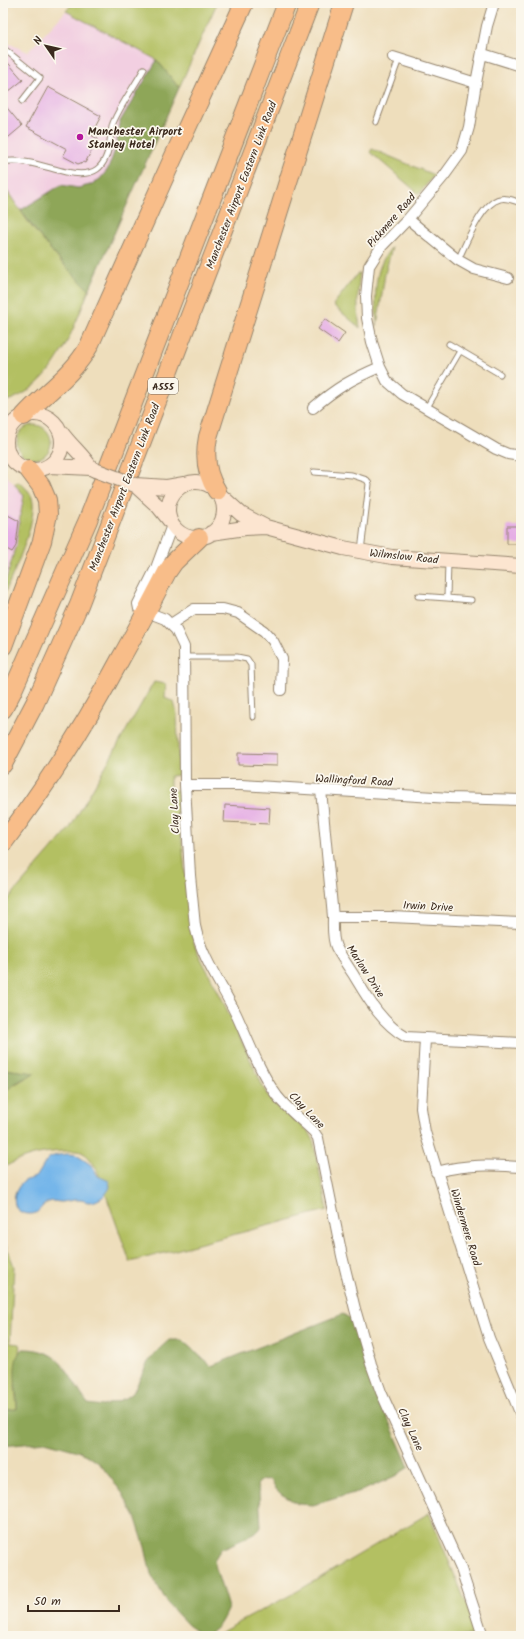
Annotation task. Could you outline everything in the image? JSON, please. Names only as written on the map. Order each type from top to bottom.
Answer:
[{"type":"highway","points":[[22,417],[68,375],[89,346],[244,3]]},
{"type":"highway","name":"Manchester Airport Eastern Link Road","points":[[3,709],[12,692],[88,520],[287,3]]},
{"type":"highway","name":"Manchester Airport Eastern Link Road","points":[[3,764],[35,703],[78,605],[310,3]]},
{"type":"highway","points":[[218,492],[211,482],[207,467],[206,448],[208,437],[344,3]]},
{"type":"highway","points":[[3,646],[42,541],[48,514],[47,500],[41,486],[29,470]]},
{"type":"highway","points":[[3,842],[55,768],[90,713],[122,658],[145,612],[174,562],[205,535]]},
{"type":"main road","points":[[3,421],[32,414],[41,415],[50,419],[76,451],[86,459],[93,469]]},
{"type":"main road","points":[[22,417],[13,424],[7,437],[7,454],[18,465],[29,470],[39,470],[49,466],[58,458],[62,444],[59,430]]},
{"type":"main road","points":[[49,466],[93,469],[135,485],[167,487],[186,483],[203,482],[218,492],[224,505],[224,512],[219,526],[205,535],[189,537],[183,535],[171,523],[158,506],[135,485]]},
{"type":"main road","points":[[171,523],[168,512],[170,498],[174,492],[186,483]]},
{"type":"main road","name":"Wilmslow Road","points":[[218,492],[241,514],[266,528]]},
{"type":"main road","name":"Wilmslow Road","points":[[205,535],[245,528],[266,528],[360,552],[392,557],[521,566]]},
{"type":"street","name":"Pickmere Road","points":[[494,3],[487,26],[469,127],[462,151],[444,176],[408,219],[381,247],[369,266],[366,296],[367,318],[372,342],[380,367],[387,381],[402,394],[426,409],[496,449],[508,454],[521,456]]},
{"type":"street","points":[[483,54],[521,66]]},
{"type":"street","points":[[396,58],[476,83]]},
{"type":"street","points":[[408,219],[458,260],[474,269],[508,278]]},
{"type":"street","points":[[313,408],[332,392],[352,379],[380,367]]},
{"type":"street","points":[[171,523],[156,568],[138,604],[139,609],[166,619],[171,624],[194,609],[224,610],[238,613],[264,631],[273,641],[282,659],[281,690]]},
{"type":"street","name":"Clay Lane","points":[[171,624],[176,630],[184,647],[185,785],[189,855],[195,926],[202,952],[236,1014],[272,1089],[285,1105],[314,1132],[318,1138],[342,1256],[356,1313],[371,1364],[381,1392],[461,1569],[483,1636]]},
{"type":"street","name":"Wallingford Road","points":[[185,785],[241,785],[450,798],[521,800]]},
{"type":"street","name":"Marlow Drive","points":[[321,790],[333,917],[333,936],[336,947],[367,997],[386,1022],[395,1031],[406,1037],[521,1043]]},
{"type":"street","name":"Irwin Drive","points":[[333,917],[392,917],[521,923]]},
{"type":"street","name":"Windermere Road","points":[[425,1039],[421,1108],[425,1132],[488,1338],[521,1415]]},
{"type":"street","points":[[436,1172],[458,1166],[485,1165],[521,1167]]},
{"type":"lane","points":[[3,48],[40,78],[22,101]]},
{"type":"lane","points":[[376,122],[396,58]]},
{"type":"lane","points":[[3,162],[22,162],[77,175],[93,173],[100,169],[108,150],[113,123],[144,69]]},
{"type":"lane","points":[[458,260],[479,218],[489,205],[499,199],[510,199],[521,203]]},
{"type":"lane","points":[[449,344],[500,374]]},
{"type":"lane","points":[[426,409],[460,351]]},
{"type":"lane","points":[[314,472],[352,475],[367,480],[369,484],[360,552]]},
{"type":"lane","points":[[447,598],[448,561]]},
{"type":"lane","points":[[418,596],[471,600]]},
{"type":"lane","points":[[184,657],[237,657],[247,659],[251,666],[252,717]]},
{"type":"shaded area","name":"Manchester Airport Stanley Hotel","points":[[66,11],[157,60],[179,88],[89,290],[31,226],[3,185],[3,41],[28,52]]},
{"type":"shaded area","points":[[3,472],[24,495],[14,552],[3,590]]},
{"type":"green space","points":[[73,3],[217,3],[179,88],[157,60],[66,11]]},
{"type":"green space","points":[[157,60],[179,88],[89,290],[44,242],[21,210],[61,185],[78,188],[90,185],[100,179],[108,169],[116,147],[119,123]]},
{"type":"green space","points":[[372,149],[434,175],[419,194],[370,152]]},
{"type":"green space","points":[[3,185],[31,226],[61,262],[89,290],[68,341],[48,372],[35,385],[20,395],[3,402]]},
{"type":"green space","points":[[392,247],[385,274],[377,326],[376,284],[381,265]]},
{"type":"green space","points":[[360,273],[358,287],[358,314],[360,328],[333,305],[357,274]]},
{"type":"green space","points":[[31,425],[37,425],[41,426],[48,432],[51,442],[50,449],[44,456],[37,459],[31,459],[27,458],[20,452],[17,445],[17,439],[18,435],[24,428]]},
{"type":"green space","points":[[18,482],[30,493],[32,498],[32,519],[24,548],[3,597],[3,590],[14,552],[24,495],[14,484]]},
{"type":"green space","points":[[154,682],[166,684],[165,698],[174,702],[177,714],[179,775],[170,776],[170,790],[180,791],[181,832],[194,943],[265,1091],[272,1102],[309,1132],[313,1139],[327,1210],[130,1262],[97,1170],[85,1154],[74,1151],[40,1154],[18,1160],[3,1168],[3,1094],[9,1088],[34,1073],[3,1069],[3,905],[70,828]]},
{"type":"green space","points":[[3,1069],[35,1073],[6,1090],[3,1094]]},
{"type":"green space","points":[[3,1239],[14,1266],[10,1343],[20,1344],[15,1386],[17,1409],[3,1410]]},
{"type":"green space","points":[[343,1314],[351,1319],[367,1371],[409,1467],[395,1476],[364,1490],[313,1505],[298,1504],[281,1494],[275,1488],[271,1480],[263,1480],[260,1482],[257,1485],[259,1492],[261,1526],[257,1532],[221,1549],[214,1560],[228,1608],[218,1626],[212,1632],[207,1634],[202,1635],[188,1625],[168,1604],[151,1574],[145,1547],[136,1519],[123,1494],[100,1464],[78,1451],[45,1442],[3,1446],[3,1410],[17,1409],[15,1370],[18,1355],[22,1349],[36,1350],[47,1353],[56,1359],[69,1374],[88,1404],[103,1406],[126,1398],[133,1393],[148,1362],[169,1340],[182,1340],[211,1366]]},
{"type":"green space","points":[[429,1513],[471,1615],[478,1636],[214,1636],[296,1592]]},
{"type":"water","points":[[68,1154],[76,1155],[84,1160],[91,1165],[98,1176],[109,1181],[110,1187],[107,1193],[102,1198],[92,1202],[82,1200],[63,1202],[51,1201],[46,1203],[33,1214],[23,1213],[18,1210],[14,1202],[19,1186],[26,1180],[37,1176],[48,1159],[51,1157]]},
{"type":"building","points":[[3,57],[23,80],[3,96]]},
{"type":"building","points":[[48,87],[101,116],[91,135],[98,139],[85,163],[83,162],[78,164],[63,156],[67,149],[26,127]]},
{"type":"building","points":[[3,103],[22,126],[3,142]]},
{"type":"building","points":[[325,319],[345,333],[338,343],[318,329]]},
{"type":"building","points":[[4,513],[19,521],[16,546],[12,552],[3,547]]},
{"type":"building","points":[[507,526],[521,526],[521,544],[507,544]]},
{"type":"building","points":[[238,753],[277,754],[277,766],[238,765]]},
{"type":"building","points":[[225,805],[270,808],[269,824],[224,822]]},
{"type":"place","name":"Manchester Airport Stanley Hotel","points":[[80,137]]}]
